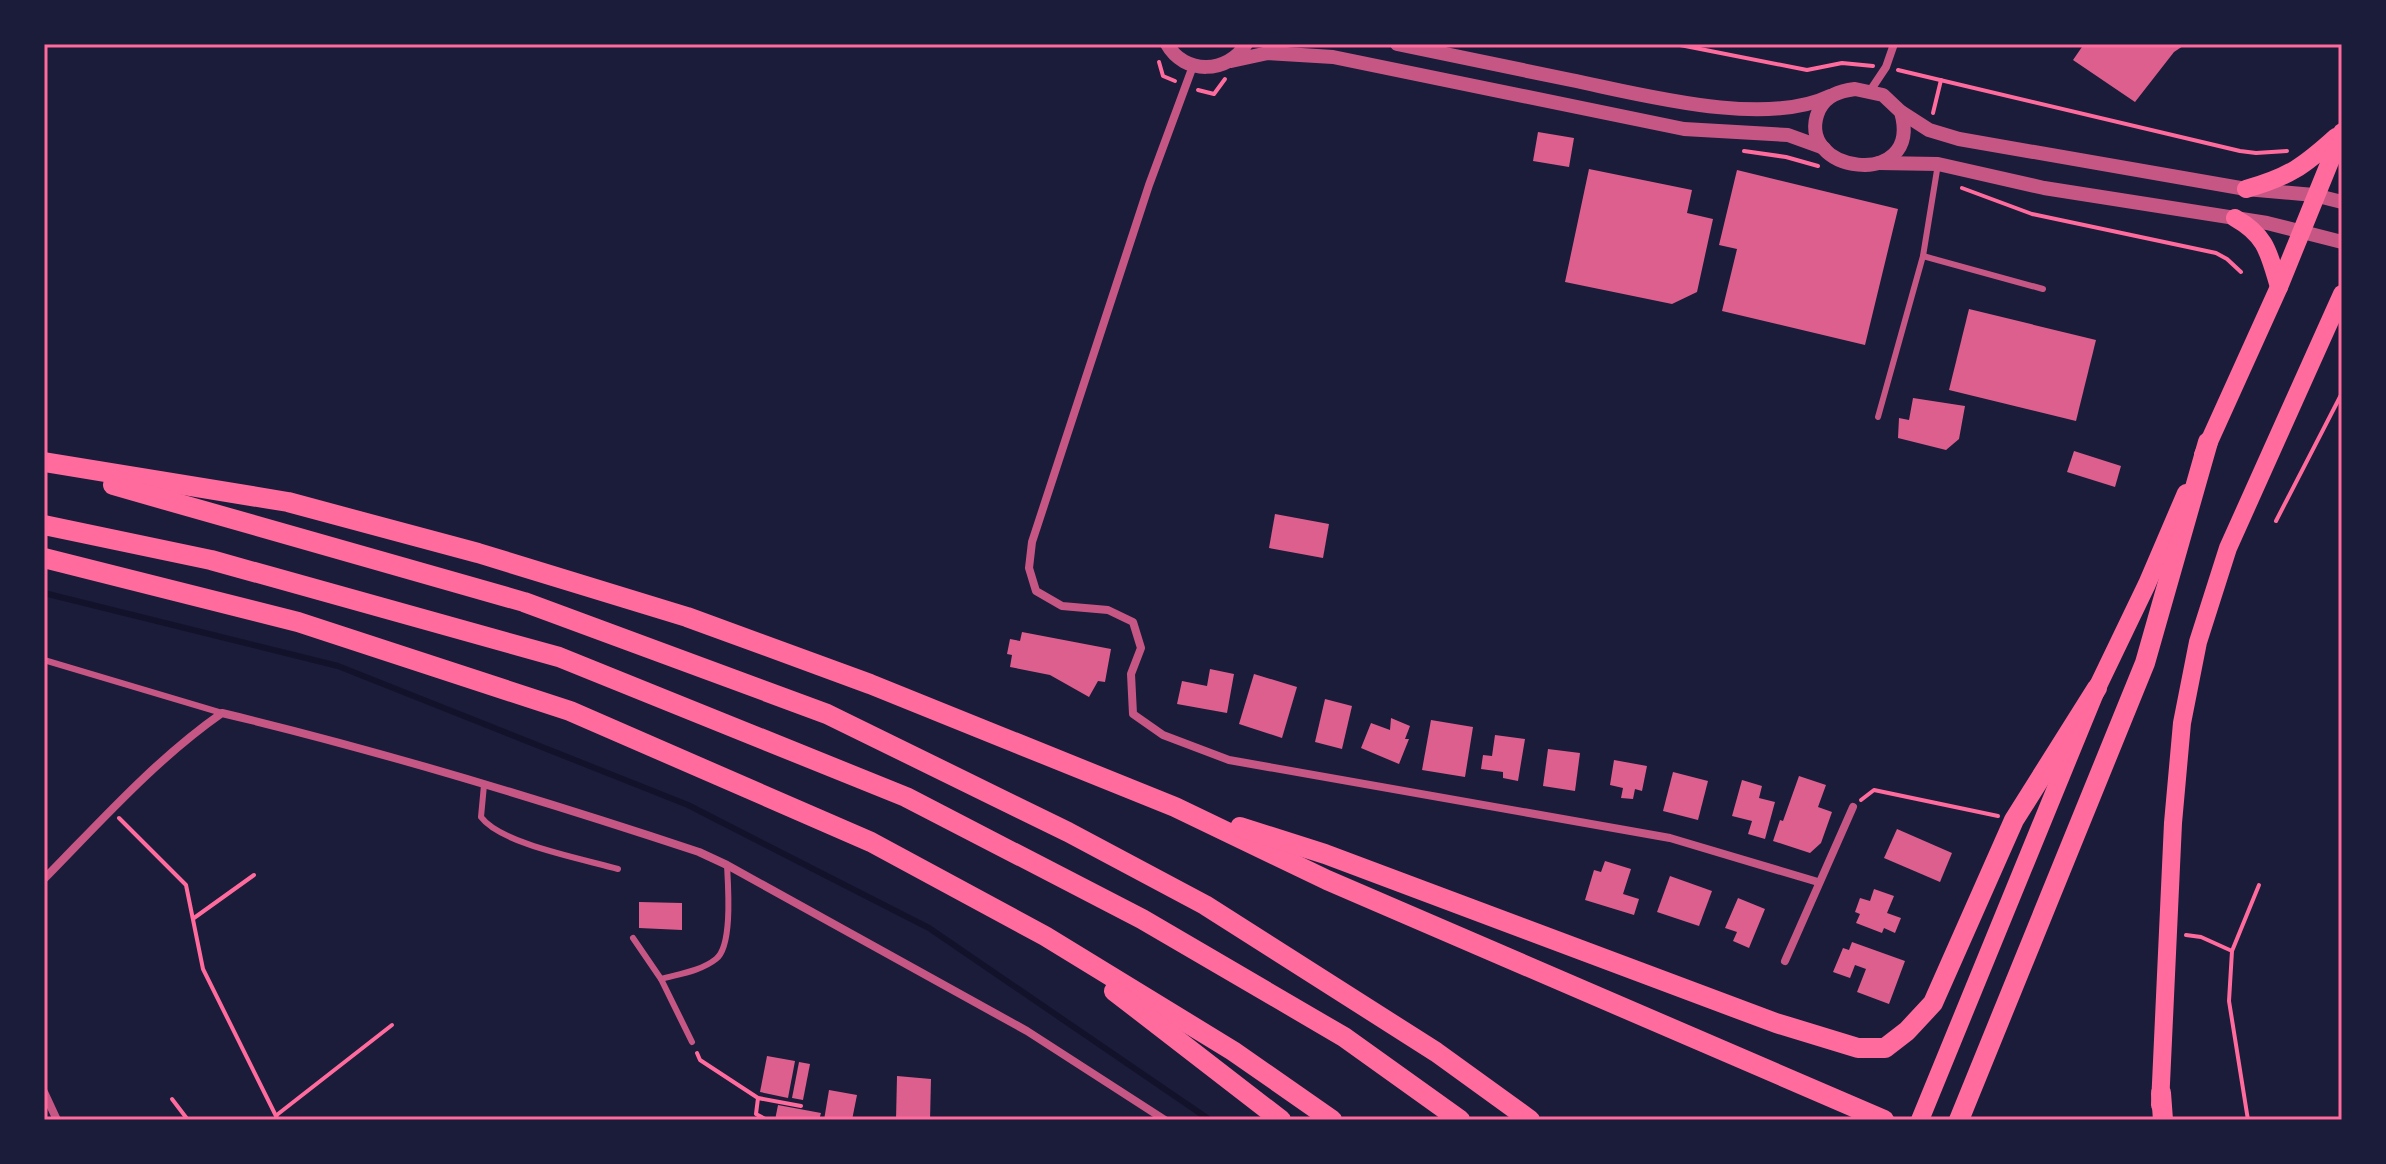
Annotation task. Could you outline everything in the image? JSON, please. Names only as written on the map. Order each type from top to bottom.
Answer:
[{"type":"highway","points":[[1959,1120],[2145,663],[2208,442]]},
{"type":"highway","points":[[44,464],[288,502],[478,553],[657,607],[870,684],[1175,807],[1327,880],[1884,1120]]},
{"type":"highway","points":[[44,464],[524,602],[827,714],[1068,832],[1205,905],[1436,1052],[1530,1120]]},
{"type":"highway","points":[[44,525],[211,560],[559,657],[906,797],[1142,919],[1344,1037],[1460,1120]]},
{"type":"highway","points":[[44,558],[298,622],[570,711],[871,842],[1045,936],[1233,1051],[1332,1120]]},
{"type":"highway","points":[[1175,807],[1325,854],[1776,1023],[1858,1048],[1885,1048],[1907,1031],[1933,1003],[2014,820],[2097,688]]},
{"type":"highway","points":[[1045,936],[1281,1120]]},
{"type":"highway","points":[[2161,1093],[2161,1120]]},
{"type":"main road","points":[[2246,189],[2280,179],[2305,165],[2342,132]]},
{"type":"main road","points":[[1920,1120],[2097,688],[2147,584],[2279,287],[2342,132]]},
{"type":"main road","points":[[2235,218],[2252,228],[2267,247],[2279,287]]},
{"type":"main road","points":[[2161,1093],[2173,823],[2182,723],[2198,642],[2228,548],[2336,317],[2342,294]]},
{"type":"street","points":[[1167,44],[1180,59],[1193,66],[1219,66],[1268,53],[1333,57],[1684,129],[1788,135],[1824,148],[1846,163],[1859,166],[1879,163],[1938,164],[2044,188],[2235,218],[2342,242]]},
{"type":"street","points":[[1231,61],[1246,44]]},
{"type":"street","points":[[1397,44],[1706,106],[1788,106],[1819,102],[1845,90],[1870,91],[1891,101],[1901,112],[1929,130],[1959,139],[2246,189],[2314,195],[2342,202]]},
{"type":"street","points":[[1870,91],[1886,67],[1894,44]]},
{"type":"street","points":[[1193,66],[1149,185],[1032,542],[1029,568],[1036,591],[1062,606],[1108,610],[1133,622],[1141,648],[1131,674],[1133,714],[1163,735],[1229,760],[1670,838],[1818,882]]},
{"type":"street","points":[[1824,148],[1816,134],[1816,124],[1821,105],[1830,96]]},
{"type":"street","points":[[1879,163],[1899,148],[1904,136],[1901,112]]},
{"type":"street","points":[[44,879],[152,768],[222,713],[283,727],[484,785],[699,852],[1027,1031],[1165,1120]]},
{"type":"street","points":[[1785,961],[1853,807]]},
{"type":"street","points":[[44,1092],[57,1120]]},
{"type":"lane","points":[[1878,417],[1923,256],[1938,164]]},
{"type":"lane","points":[[1923,256],[2043,289]]},
{"type":"lane","points":[[44,660],[222,713]]},
{"type":"lane","points":[[484,785],[481,817],[496,831],[506,837],[618,869]]},
{"type":"lane","points":[[661,979],[698,969],[719,958],[727,923],[727,865]]},
{"type":"lane","points":[[633,938],[661,979],[692,1042]]},
{"type":"path","points":[[1675,44],[1807,70],[1842,63],[1886,67],[2240,151],[2293,151],[2305,165]]},
{"type":"path","points":[[2276,521],[2342,393]]},
{"type":"path","points":[[1853,807],[1874,790],[2014,820]]},
{"type":"path","points":[[111,810],[186,885],[203,969],[278,1117],[392,1025]]},
{"type":"path","points":[[194,918],[254,875]]},
{"type":"path","points":[[2248,1120],[2229,1001],[2232,951],[2259,885]]},
{"type":"path","points":[[2168,931],[2201,937],[2232,951]]},
{"type":"path","points":[[692,1042],[700,1060],[758,1098],[801,1106]]},
{"type":"path","points":[[758,1098],[756,1114],[767,1120]]},
{"type":"path","points":[[172,1099],[188,1120]]},
{"type":"building","points":[[2084,44],[2186,44],[2174,52],[2135,102],[2073,60]]},
{"type":"building","points":[[1538,132],[1574,138],[1569,167],[1533,161]]},
{"type":"building","points":[[1589,169],[1692,190],[1687,213],[1713,219],[1697,292],[1672,304],[1565,282]]},
{"type":"building","points":[[1737,170],[1898,209],[1865,345],[1722,311],[1737,249],[1719,245]]},
{"type":"building","points":[[1969,309],[2096,340],[2076,421],[1949,390]]},
{"type":"building","points":[[1913,398],[1965,406],[1959,439],[1946,450],[1898,438],[1899,418],[1909,420]]},
{"type":"building","points":[[2074,451],[2121,466],[2115,487],[2067,472]]},
{"type":"building","points":[[1275,514],[1329,524],[1323,558],[1269,548]]},
{"type":"building","points":[[1022,632],[1111,649],[1105,682],[1098,681],[1089,697],[1050,675],[1010,667],[1012,655],[1007,654],[1010,639],[1020,641]]},
{"type":"building","points":[[1210,669],[1234,674],[1227,713],[1177,704],[1182,681],[1207,686]]},
{"type":"building","points":[[1254,674],[1297,687],[1282,738],[1239,724]]},
{"type":"building","points":[[1325,699],[1352,706],[1342,749],[1315,742]]},
{"type":"building","points":[[1391,718],[1410,726],[1405,739],[1409,739],[1399,764],[1361,748],[1371,723],[1390,730]]},
{"type":"building","points":[[1431,720],[1473,727],[1465,777],[1422,770]]},
{"type":"building","points":[[1495,735],[1525,739],[1518,781],[1503,778],[1503,772],[1481,769],[1483,755],[1492,756]]},
{"type":"building","points":[[1548,749],[1580,753],[1575,791],[1543,786]]},
{"type":"building","points":[[1614,760],[1647,766],[1642,791],[1635,789],[1633,799],[1621,798],[1623,788],[1610,785]]},
{"type":"building","points":[[1673,772],[1708,781],[1698,820],[1663,811]]},
{"type":"building","points":[[1799,776],[1826,785],[1818,807],[1832,812],[1821,843],[1810,853],[1773,841]]},
{"type":"building","points":[[1742,780],[1762,786],[1759,798],[1775,802],[1765,839],[1748,834],[1752,821],[1732,816]]},
{"type":"building","points":[[1897,829],[1952,853],[1940,882],[1884,858]]},
{"type":"building","points":[[1605,861],[1631,869],[1623,894],[1639,899],[1634,915],[1585,900],[1594,870],[1601,872]]},
{"type":"building","points":[[1670,876],[1712,891],[1699,926],[1657,912]]},
{"type":"building","points":[[1874,889],[1894,896],[1887,913],[1901,918],[1895,933],[1884,928],[1882,933],[1856,923],[1860,914],[1855,912],[1860,898],[1870,901]]},
{"type":"building","points":[[1738,898],[1765,909],[1749,948],[1733,941],[1737,932],[1725,928]]},
{"type":"building","points":[[639,902],[682,903],[682,930],[639,928]]},
{"type":"building","points":[[1852,942],[1905,961],[1889,1004],[1857,992],[1866,969],[1855,965],[1850,978],[1833,972],[1843,948],[1849,950]]},
{"type":"building","points":[[767,1056],[795,1061],[788,1098],[760,1092]]},
{"type":"building","points":[[799,1062],[810,1064],[803,1100],[792,1098]]},
{"type":"building","points":[[897,1076],[931,1079],[930,1120],[896,1120]]},
{"type":"building","points":[[829,1090],[857,1095],[852,1120],[824,1120]]},
{"type":"building","points":[[778,1105],[821,1113],[819,1120],[775,1120]]},
{"type":"waterway","points":[[44,593],[338,666],[688,805],[929,928],[1210,1120]]}]
